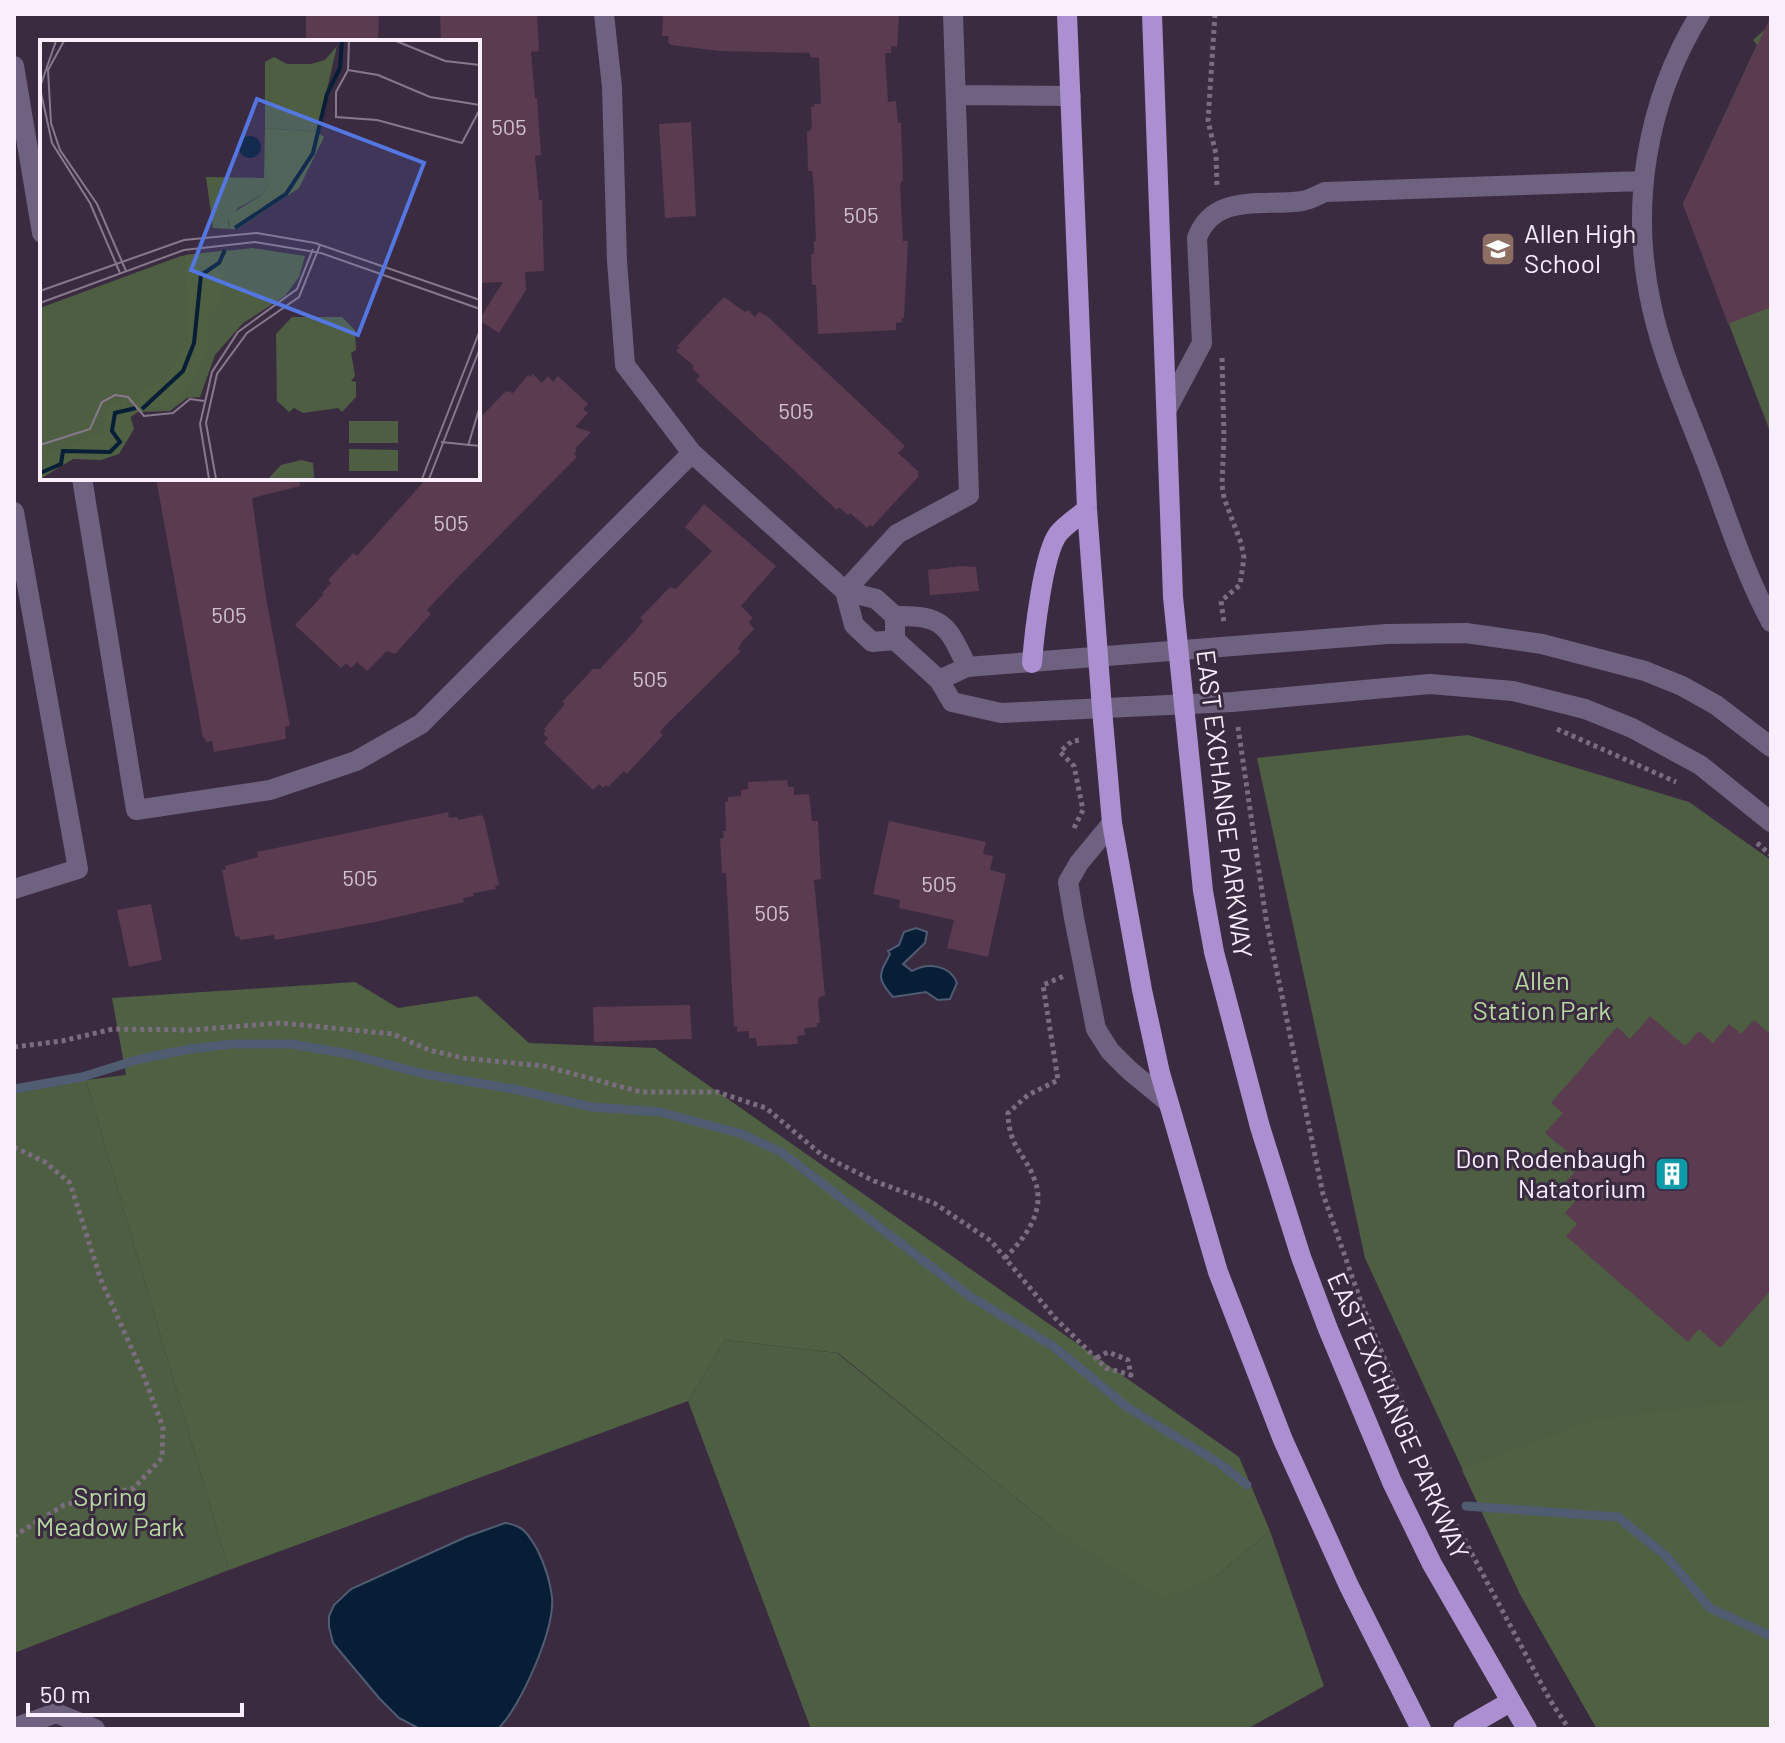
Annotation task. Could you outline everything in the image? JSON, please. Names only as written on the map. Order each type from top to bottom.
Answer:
[{"type":"main road","points":[[1067,14],[1087,509],[1102,709],[1112,823],[1142,990],[1169,1103],[1218,1272],[1283,1440],[1349,1586],[1421,1729]]},
{"type":"main road","name":"EAST EXCHANGE PARKWAY","points":[[1152,14],[1173,597],[1203,891],[1214,952],[1283,1204],[1328,1329],[1392,1482],[1432,1564],[1527,1729]]},
{"type":"main road","points":[[1032,663],[1034,629],[1057,535],[1087,509]]},
{"type":"main road","points":[[1463,1729],[1510,1702]]},
{"type":"street","points":[[604,14],[612,87],[617,261],[625,365],[692,453],[845,591],[876,599],[895,616],[921,616],[946,627],[967,667]]},
{"type":"street","points":[[845,591],[897,534],[969,495],[953,14]]},
{"type":"street","points":[[1700,14],[1675,60],[1654,119],[1643,181],[1641,223],[1645,266],[1663,348],[1747,569],[1771,622]]},
{"type":"street","points":[[14,66],[40,221]]},
{"type":"street","points":[[957,95],[1071,96]]},
{"type":"street","points":[[1167,409],[1202,343],[1197,238],[1201,226],[1218,211],[1233,205],[1304,201],[1325,192],[1643,181]]},
{"type":"street","points":[[82,480],[136,810],[270,790],[356,761],[421,724],[692,453]]},
{"type":"street","points":[[14,512],[78,869],[14,889]]},
{"type":"street","points":[[845,591],[854,625],[872,642],[895,640],[939,680],[952,702],[1001,713],[1182,704],[1430,684],[1513,691],[1585,709],[1632,728],[1700,765],[1768,814]]},
{"type":"street","points":[[895,616],[895,640]]},
{"type":"street","points":[[939,680],[967,667],[1416,633],[1466,633],[1517,639],[1613,661],[1673,683],[1716,705],[1771,747]]},
{"type":"street","points":[[1112,823],[1079,863],[1068,882],[1079,946],[1096,1029],[1110,1051],[1169,1103]]},
{"type":"street","points":[[14,1728],[56,1713],[95,1729]]},
{"type":"path","points":[[1250,725],[1237,727],[1266,919],[1323,1194],[1361,1302],[1440,1494],[1550,1700],[1569,1729]]},
{"type":"path","points":[[1554,727],[1679,783]]},
{"type":"path","points":[[1060,752],[1074,766],[1083,810],[1072,833]]},
{"type":"path","points":[[1747,835],[1771,855]]},
{"type":"path","points":[[1005,1258],[1024,1239],[1039,1206],[1036,1182],[1008,1133],[1008,1113],[1028,1095],[1058,1080],[1043,985],[1066,975]]},
{"type":"path","points":[[14,1047],[62,1041],[113,1029],[191,1030],[281,1023],[393,1034],[429,1050],[463,1058],[544,1066],[641,1092],[717,1092],[766,1108],[822,1155],[874,1181],[934,1203],[991,1241],[1055,1318],[1106,1368],[1131,1375],[1128,1360],[1123,1357],[1108,1352],[1096,1358]]},
{"type":"path","points":[[14,1147],[45,1162],[70,1183],[101,1280],[163,1427],[162,1458],[134,1488],[64,1505],[14,1536]]},
{"type":"green space","points":[[1771,24],[1771,434],[1683,204],[1757,45],[1753,40]]},
{"type":"green space","name":"Allen Station Park","points":[[1468,735],[1689,802],[1771,860],[1771,1729],[1597,1729],[1520,1594],[1365,1258],[1257,758]]},
{"type":"green space","points":[[355,982],[398,1008],[477,996],[529,1043],[655,1048],[1239,1457],[1270,1531],[1215,1577],[1162,1598],[1054,1529],[838,1353],[725,1340],[688,1401],[229,1570],[86,1080],[126,1075],[112,998]]},
{"type":"green space","name":"Spring Meadow Park","points":[[86,1080],[229,1570],[14,1653],[14,1088]]},
{"type":"green space","points":[[725,1340],[837,1353],[1054,1529],[1215,1577],[1270,1531],[1324,1686],[1247,1729],[811,1729],[688,1401]]},
{"type":"green space","points":[[1771,1398],[1771,1729],[1597,1729],[1520,1594],[1462,1470],[1593,1420]]},
{"type":"water","points":[[916,928],[927,932],[925,943],[903,964],[912,971],[931,966],[949,972],[957,983],[950,999],[938,1000],[926,992],[893,997],[882,981],[883,967],[890,954],[888,951],[899,945],[904,932]]},
{"type":"water","points":[[505,1523],[521,1528],[531,1539],[550,1585],[552,1597],[548,1628],[535,1666],[517,1703],[498,1729],[420,1729],[399,1718],[333,1643],[329,1616],[334,1605],[351,1589],[466,1537]]},
{"type":"building","points":[[306,14],[379,14],[378,40],[306,39]]},
{"type":"building","points":[[440,14],[537,14],[539,51],[531,52],[541,155],[535,156],[539,200],[542,200],[544,271],[525,272],[526,290],[499,333],[480,321],[503,282],[480,283],[480,40],[441,40]]},
{"type":"building","points":[[663,14],[899,14],[897,47],[891,46],[891,53],[885,53],[888,102],[896,101],[898,123],[901,123],[903,241],[908,241],[904,318],[896,323],[896,330],[818,334],[811,254],[814,254],[816,241],[814,188],[812,171],[808,171],[807,131],[812,125],[811,107],[821,104],[819,58],[810,57],[810,53],[720,51],[671,45],[669,36],[662,36]]},
{"type":"building","points":[[1771,16],[1771,307],[1728,324],[1683,204]]},
{"type":"building","points":[[691,122],[696,216],[665,218],[659,124]]},
{"type":"building","points":[[724,297],[755,317],[759,312],[767,316],[905,446],[898,453],[919,472],[919,476],[872,527],[867,528],[839,507],[837,510],[696,380],[700,376],[692,368],[694,366],[676,351],[680,347],[677,346]]},
{"type":"building","points":[[533,374],[542,383],[548,376],[553,382],[558,376],[588,404],[583,409],[588,413],[575,427],[591,432],[575,449],[577,457],[427,610],[431,614],[395,654],[387,651],[367,671],[357,662],[351,668],[346,663],[341,668],[295,625],[324,594],[331,583],[328,580],[353,553],[357,556],[425,480],[480,480],[480,418],[506,391],[513,393],[528,375]]},
{"type":"building","points":[[156,480],[299,480],[300,486],[252,498],[266,598],[290,726],[285,727],[286,739],[214,752],[212,741],[206,742]]},
{"type":"building","points":[[704,504],[776,566],[741,606],[753,618],[749,622],[754,629],[741,643],[738,649],[741,651],[663,728],[660,732],[663,735],[627,774],[624,771],[608,787],[603,788],[599,784],[593,790],[544,743],[548,738],[543,734],[544,729],[565,704],[562,702],[593,669],[600,669],[635,631],[643,621],[640,618],[670,587],[676,589],[712,551],[685,527]]},
{"type":"building","points":[[976,567],[979,591],[930,595],[928,570]]},
{"type":"building","points":[[787,780],[788,787],[794,787],[794,795],[809,794],[812,821],[818,821],[821,879],[814,880],[825,996],[818,1001],[820,1023],[817,1027],[804,1028],[805,1035],[797,1036],[798,1044],[757,1046],[756,1038],[749,1038],[749,1031],[737,1032],[737,1026],[734,1027],[726,873],[722,873],[720,839],[724,838],[723,831],[726,831],[725,802],[728,797],[741,796],[741,790],[748,789],[748,782]]},
{"type":"building","points":[[448,812],[449,818],[457,817],[458,820],[481,815],[484,818],[499,885],[495,886],[496,889],[473,893],[474,896],[463,898],[464,902],[375,922],[275,940],[274,935],[240,940],[239,936],[235,937],[222,870],[226,870],[225,866],[258,857],[257,852]]},
{"type":"building","points":[[889,821],[986,842],[983,854],[993,856],[990,870],[1006,874],[988,957],[947,948],[954,920],[899,908],[900,900],[873,894]]},
{"type":"building","points":[[151,904],[162,960],[129,967],[117,910]]},
{"type":"building","points":[[690,1005],[692,1039],[594,1042],[593,1007]]},
{"type":"building","name":"Don Rodenbaugh Natatorium","points":[[1650,1016],[1685,1046],[1699,1031],[1713,1043],[1729,1024],[1741,1034],[1754,1020],[1771,1035],[1771,1290],[1720,1348],[1699,1329],[1688,1342],[1566,1236],[1577,1224],[1565,1213],[1580,1196],[1565,1183],[1582,1164],[1545,1133],[1563,1113],[1551,1103],[1617,1027],[1630,1039]]},
{"type":"waterway","points":[[14,1089],[82,1077],[140,1059],[190,1049],[233,1044],[291,1044],[592,1107],[660,1112],[742,1134],[781,1152],[971,1297],[1053,1346],[1127,1407],[1219,1463],[1247,1485]]},
{"type":"waterway","points":[[1466,1506],[1618,1517],[1666,1556],[1710,1608],[1771,1636]]},
{"type":"place","name":"Allen High School","points":[[1498,249]]},
{"type":"place","name":"Don Rodenbaugh Natatorium","points":[[1672,1174]]}]
